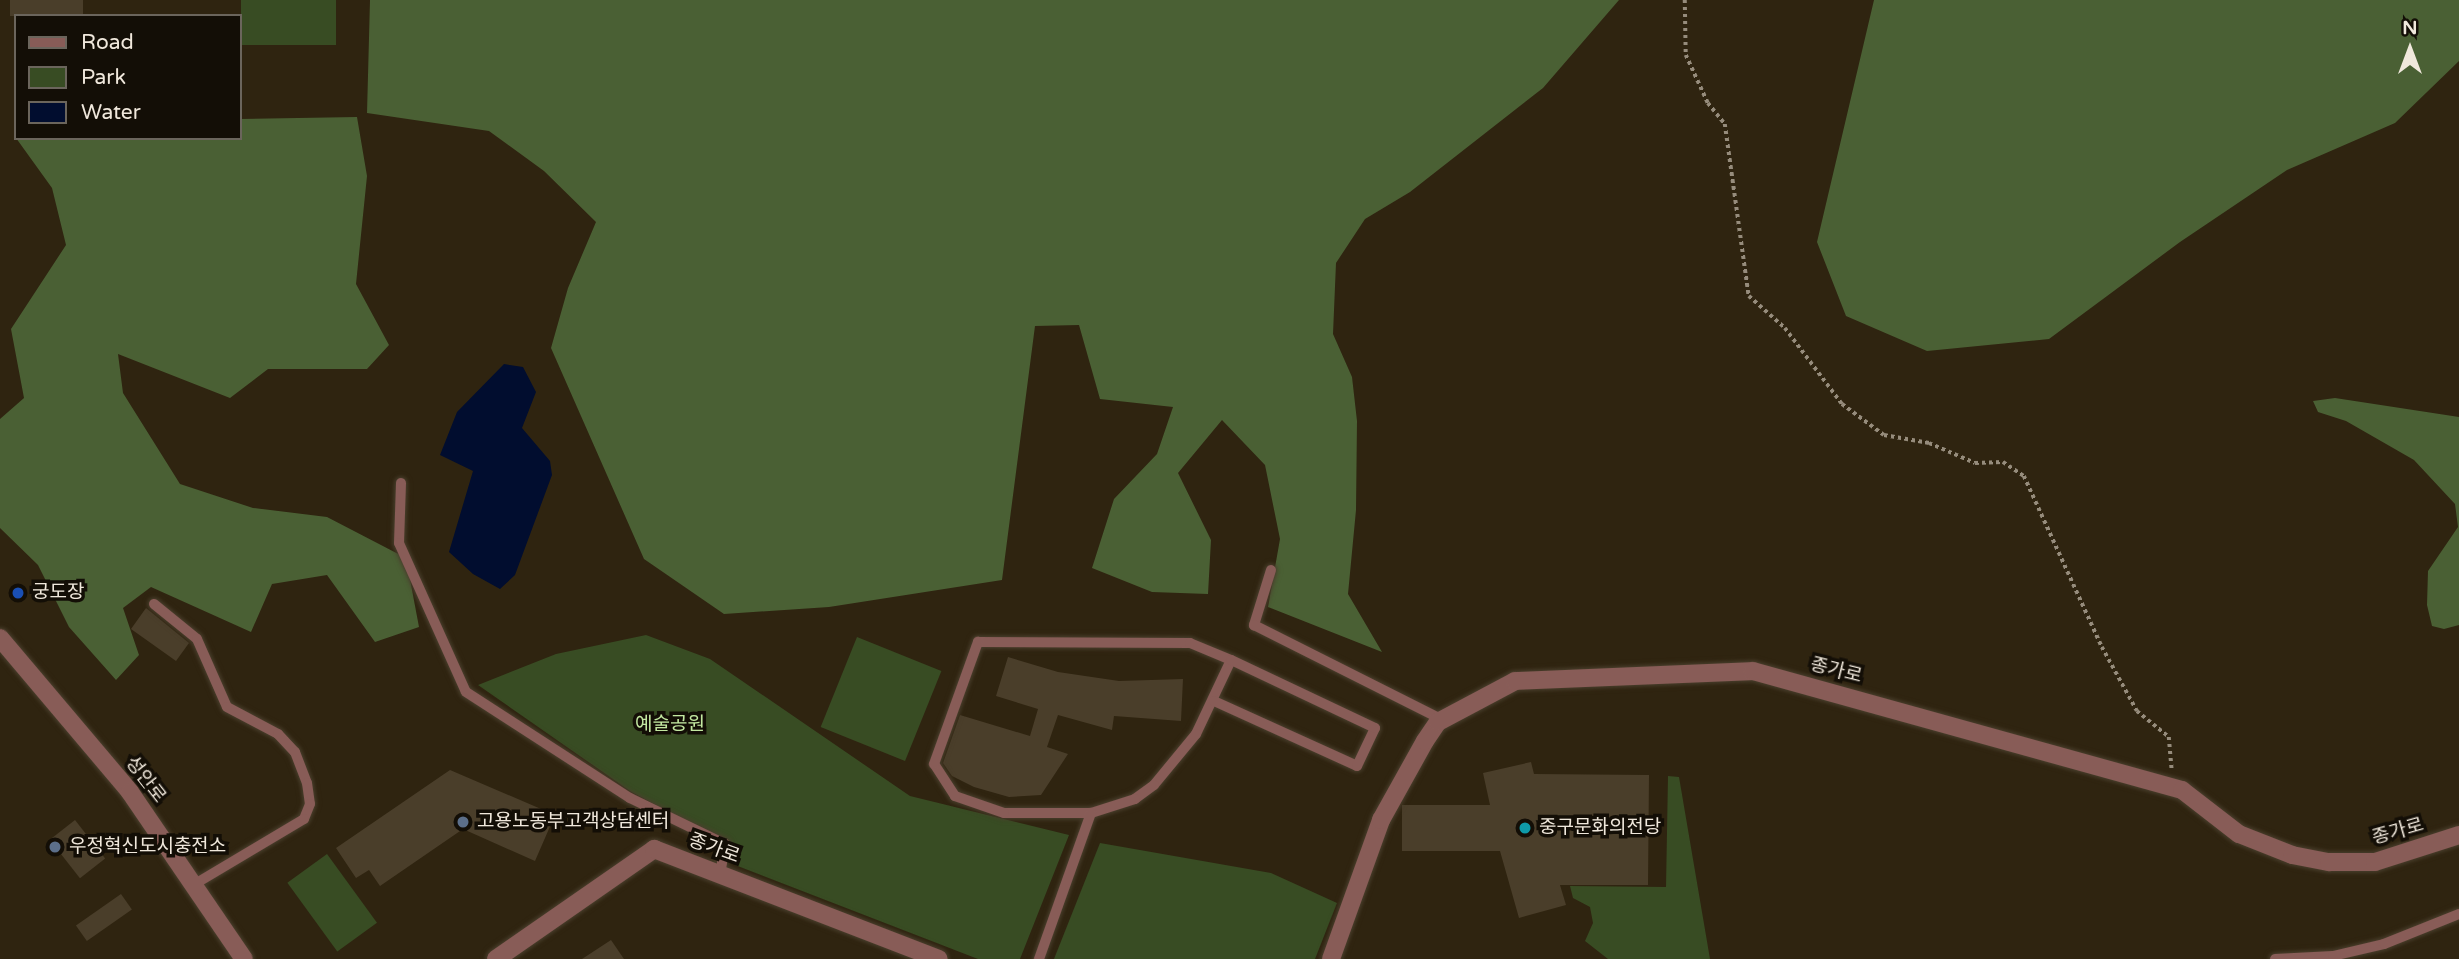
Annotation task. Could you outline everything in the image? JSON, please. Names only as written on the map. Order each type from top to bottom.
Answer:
[{"type":"street","name":"성안로","points":[[0,638],[130,792],[195,884],[239,954]]},
{"type":"street","name":"종가로","points":[[1331,959],[1381,820],[1425,741],[1443,720],[1515,681],[1753,671],[2174,788],[2239,834],[2292,855],[2329,862],[2375,862],[2459,835]]},
{"type":"street","name":"종가로","points":[[496,959],[654,849],[939,959]]},
{"type":"street","points":[[239,954],[256,959]]},
{"type":"lane","points":[[401,484],[399,543],[466,692],[630,797],[725,844],[720,874]]},
{"type":"lane","points":[[1271,570],[1254,625],[1443,720]]},
{"type":"lane","points":[[154,604],[197,639],[227,707],[278,734],[295,752],[307,783],[310,804],[304,819],[195,884]]},
{"type":"lane","points":[[1214,701],[1357,766],[1375,728],[1231,660],[1190,643],[978,642],[936,751],[934,764],[945,787],[955,796],[1004,813],[1091,813],[1135,799],[1154,785],[1196,734],[1214,701],[1231,660]]},
{"type":"lane","points":[[1039,959],[1091,813]]},
{"type":"lane","points":[[2275,959],[2333,956],[2384,944],[2459,914]]},
{"type":"path","points":[[1685,0],[1686,55],[1703,94],[1725,124],[1749,296],[1785,328],[1842,404],[1884,435],[1929,443],[1975,463],[2003,463],[2024,476],[2131,700],[2169,737],[2174,788]]},
{"type":"green space","points":[[241,0],[336,0],[336,45],[242,45]]},
{"type":"green space","points":[[370,0],[1619,0],[1543,88],[1410,192],[1365,219],[1336,263],[1333,334],[1352,377],[1357,421],[1356,510],[1348,594],[1382,652],[1268,607],[1280,539],[1265,465],[1222,420],[1178,473],[1211,540],[1208,594],[1152,592],[1092,568],[1114,499],[1157,454],[1173,407],[1100,399],[1079,325],[1035,326],[1002,580],[829,607],[724,614],[644,559],[551,348],[568,288],[596,222],[544,171],[489,131],[367,113]]},
{"type":"green space","points":[[1874,0],[2459,0],[2459,61],[2395,123],[2287,170],[2180,242],[2049,339],[1927,351],[1846,316],[1817,242]]},
{"type":"green space","points":[[357,117],[367,176],[356,284],[389,345],[367,369],[268,369],[230,398],[118,354],[123,393],[180,484],[253,508],[327,517],[406,558],[419,627],[375,642],[327,575],[272,584],[251,632],[151,587],[123,608],[139,655],[116,680],[69,627],[38,565],[0,528],[0,419],[24,398],[11,329],[66,245],[52,188],[17,140],[242,140],[242,119]]},
{"type":"green space","points":[[2335,398],[2459,417],[2459,625],[2444,629],[2432,626],[2427,605],[2428,571],[2458,527],[2455,504],[2414,460],[2346,421],[2318,412],[2313,401]]},
{"type":"green space","name":"예술공원","points":[[646,635],[710,659],[910,796],[1069,835],[1020,959],[978,959],[735,865],[734,847],[630,791],[478,685],[556,654]]},
{"type":"green space","points":[[857,637],[941,671],[905,761],[821,727]]},
{"type":"green space","points":[[1668,776],[1679,777],[1710,959],[1608,959],[1585,941],[1593,923],[1590,907],[1573,898],[1570,886],[1666,887]]},
{"type":"green space","points":[[1100,843],[1271,873],[1337,903],[1315,959],[1054,959]]},
{"type":"green space","points":[[327,854],[377,923],[337,952],[287,883]]},
{"type":"water","points":[[504,364],[523,367],[536,392],[522,428],[550,461],[552,475],[515,575],[500,589],[473,574],[449,552],[473,471],[440,455],[457,412]]},
{"type":"building","points":[[10,0],[83,0],[83,14],[10,16]]},
{"type":"building","points":[[146,608],[189,643],[176,661],[131,629]]},
{"type":"building","points":[[1008,657],[1058,672],[1119,681],[1183,679],[1181,721],[1114,716],[1112,730],[1058,715],[1047,747],[1068,754],[1041,795],[1009,797],[974,787],[952,776],[943,763],[960,715],[1030,736],[1038,709],[996,696]]},
{"type":"building","name":"중구문화의전당","points":[[1531,762],[1534,774],[1649,775],[1648,885],[1560,885],[1566,905],[1519,918],[1500,851],[1402,851],[1402,805],[1490,805],[1483,773]]},
{"type":"building","name":"고용노동부고객상담센터","points":[[450,770],[555,815],[535,861],[463,829],[380,886],[369,870],[356,878],[336,848]]},
{"type":"building","points":[[75,820],[105,859],[80,878],[50,840]]},
{"type":"building","points":[[121,894],[132,910],[87,941],[76,926]]},
{"type":"building","points":[[611,940],[624,959],[582,959]]},
{"type":"place","name":"궁도장","points":[[18,593]]},
{"type":"place","name":"고용노동부고객상담센터","points":[[463,822]]},
{"type":"place","name":"중구문화의전당","points":[[1525,828]]},
{"type":"place","name":"우정혁신도시충전소","points":[[55,847]]}]
